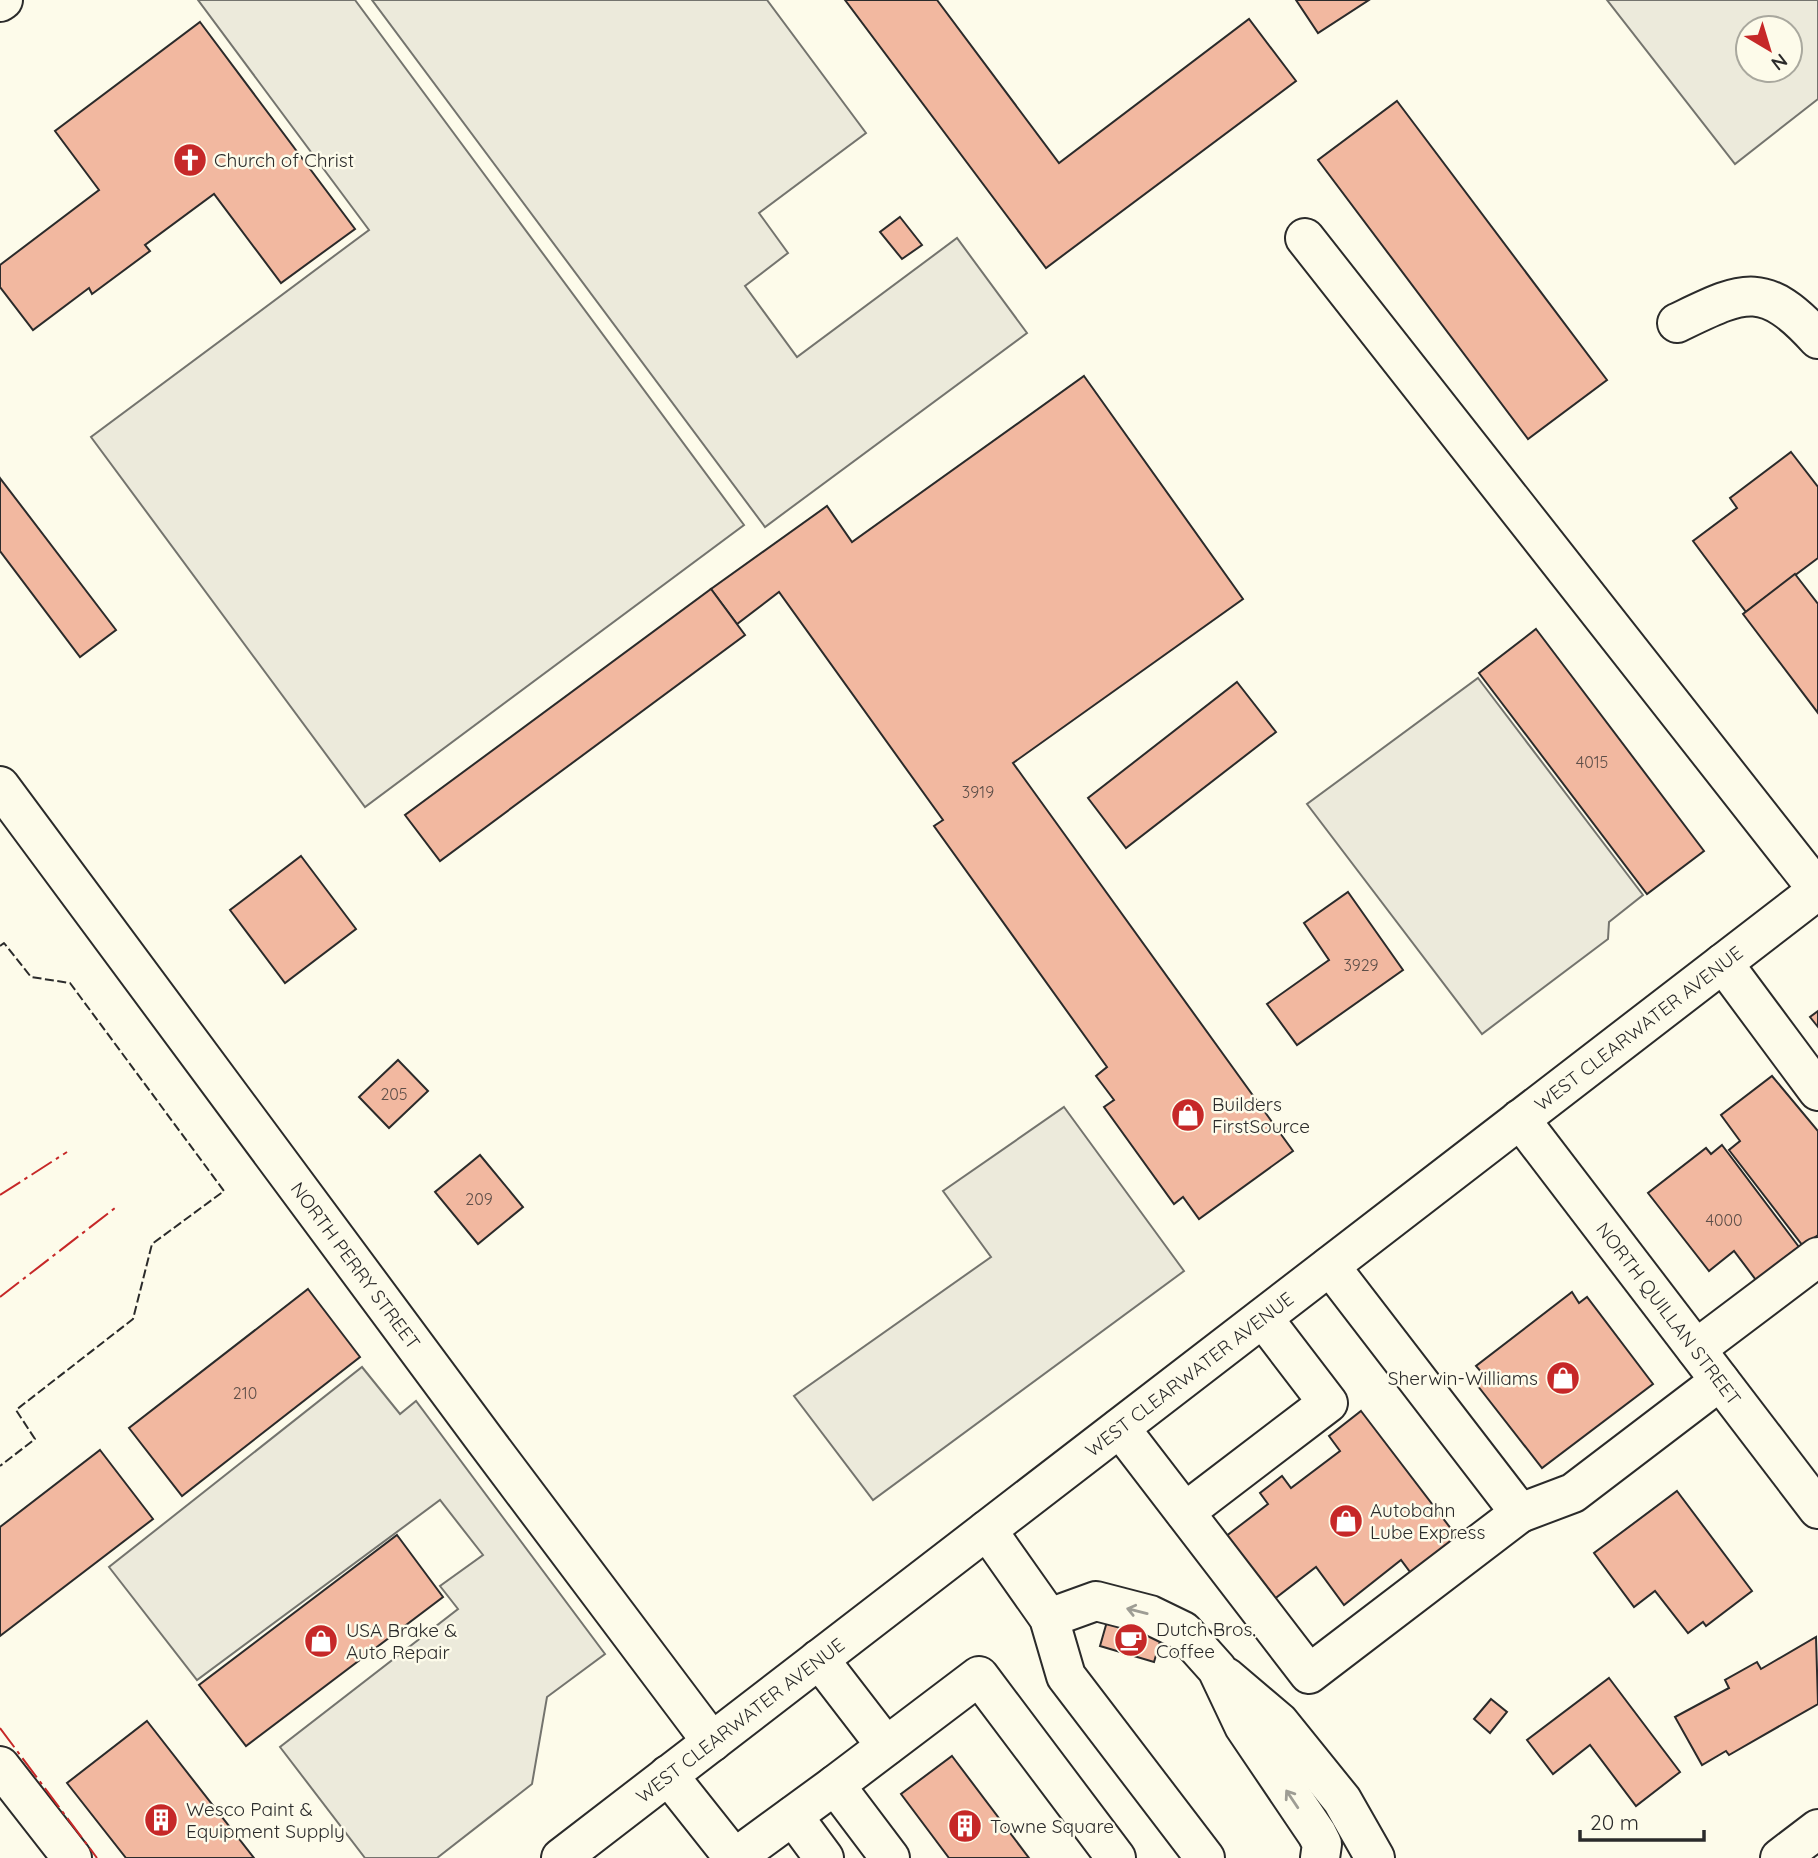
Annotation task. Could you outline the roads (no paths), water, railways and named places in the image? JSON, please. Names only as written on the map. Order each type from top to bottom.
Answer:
[{"type":"street","points":[[1305,238],[1818,890]]},
{"type":"street","points":[[1677,323],[1724,301],[1744,295],[1766,298],[1785,309],[1818,339]]},
{"type":"street","name":"NORTH PERRY STREET","points":[[0,786],[712,1742]]},
{"type":"street","name":"WEST CLEARWATER AVENUE","points":[[561,1858],[1818,890]]},
{"type":"street","points":[[1723,963],[1818,1091]]},
{"type":"street","name":"NORTH QUILLAN STREET","points":[[1520,1119],[1818,1510]]},
{"type":"street","points":[[1696,1349],[1818,1257]]},
{"type":"street","points":[[1330,1266],[1520,1513]]},
{"type":"street","points":[[1185,1512],[1328,1403],[1263,1318]]},
{"type":"street","points":[[1120,1428],[1309,1674],[1520,1513],[1573,1493],[1720,1381]]},
{"type":"street","points":[[987,1530],[1049,1618],[1066,1676],[1205,1858]]},
{"type":"street","points":[[1049,1618],[1096,1601],[1150,1615],[1183,1631],[1217,1669],[1279,1722],[1342,1800],[1375,1858]]},
{"type":"street","points":[[819,1659],[886,1746]]},
{"type":"street","points":[[1217,1669],[1244,1726],[1317,1834],[1322,1844],[1320,1858]]},
{"type":"street","points":[[668,1775],[734,1858],[979,1676],[1116,1858]]},
{"type":"street","points":[[0,1766],[72,1858]]},
{"type":"street","points":[[835,1785],[890,1858]]},
{"type":"street","points":[[793,1816],[824,1858]]},
{"type":"street","points":[[1780,1858],[1818,1829]]},
{"type":"place","name":"Church of Christ","points":[[190,160]]},
{"type":"place","name":"Builders FirstSource","points":[[1188,1115]]},
{"type":"place","name":"Sherwin-Williams","points":[[1563,1378]]},
{"type":"place","name":"Autobahn Lube Express","points":[[1346,1521]]},
{"type":"place","name":"Dutch Bros. Coffee","points":[[1131,1640]]},
{"type":"place","name":"USA Brake & Auto Repair","points":[[321,1641]]},
{"type":"place","name":"Wesco Paint & Equipment Supply","points":[[161,1820]]},
{"type":"place","name":"Towne Square","points":[[965,1826]]}]
